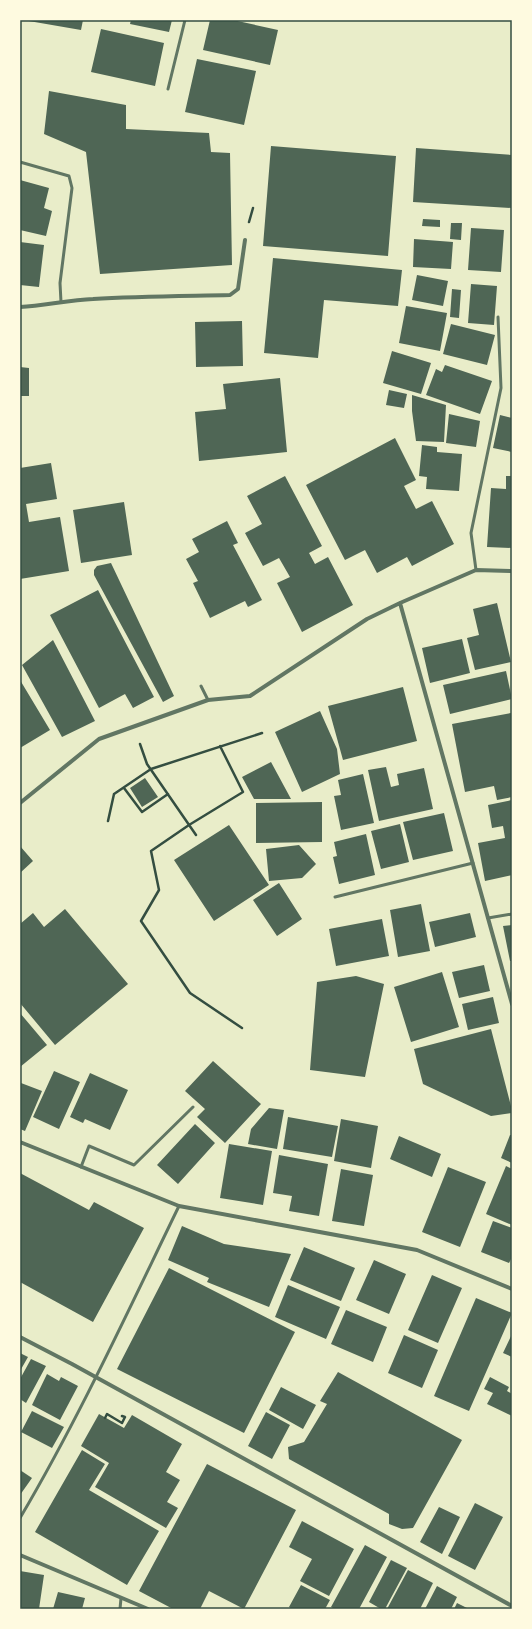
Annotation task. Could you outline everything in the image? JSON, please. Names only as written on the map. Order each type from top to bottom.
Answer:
[{"type":"street","points":[[20,307],[93,299],[230,295],[238,289],[245,240]]},
{"type":"street","points":[[20,803],[99,739],[208,700],[250,696],[367,619],[400,603],[476,570],[512,571]]},
{"type":"street","points":[[400,603],[512,1004]]},
{"type":"street","points":[[20,1142],[179,1206],[417,1250],[512,1289]]},
{"type":"street","points":[[20,1337],[96,1377],[512,1606]]},
{"type":"street","points":[[20,1555],[148,1609]]},
{"type":"lane","points":[[168,89],[185,20]]},
{"type":"lane","points":[[20,162],[69,176],[72,188],[60,283],[62,302]]},
{"type":"lane","points":[[476,570],[472,533],[501,388],[498,317]]},
{"type":"lane","points":[[201,686],[208,700]]},
{"type":"lane","points":[[335,897],[473,863]]},
{"type":"lane","points":[[488,918],[512,914]]},
{"type":"lane","points":[[81,1166],[89,1146],[134,1165],[192,1107]]},
{"type":"lane","points":[[20,1518],[47,1472],[96,1377],[179,1206]]},
{"type":"lane","points":[[120,1609],[121,1598]]},
{"type":"path","points":[[108,821],[114,794],[151,769],[262,733]]},
{"type":"path","points":[[137,738],[147,764],[196,835]]},
{"type":"path","points":[[220,746],[243,792],[152,850],[159,890],[141,921],[190,993],[242,1028]]},
{"type":"path","points":[[124,788],[142,812],[168,794]]},
{"type":"path","points":[[105,1418],[107,1414],[122,1423],[125,1417],[118,1413]]},
{"type":"building","points":[[23,20],[83,20],[81,30]]},
{"type":"building","points":[[131,20],[172,20],[169,32],[130,24]]},
{"type":"building","points":[[210,20],[233,20],[278,30],[270,65],[203,50]]},
{"type":"building","points":[[101,29],[164,43],[155,86],[91,72]]},
{"type":"building","points":[[197,59],[256,71],[244,125],[185,112]]},
{"type":"building","points":[[49,91],[126,105],[126,129],[209,133],[211,152],[230,153],[232,265],[100,274],[86,152],[44,134]]},
{"type":"building","points":[[271,146],[396,156],[388,256],[263,246]]},
{"type":"building","points":[[416,148],[512,155],[512,208],[413,202]]},
{"type":"building","points":[[20,180],[49,188],[44,208],[52,211],[46,236],[20,230]]},
{"type":"building","points":[[423,219],[440,220],[440,227],[422,226]]},
{"type":"building","points":[[451,223],[462,223],[461,240],[450,239]]},
{"type":"building","points":[[471,228],[504,230],[501,272],[468,270]]},
{"type":"building","points":[[414,239],[453,242],[451,269],[413,267]]},
{"type":"building","points":[[20,242],[44,245],[39,287],[20,285]]},
{"type":"building","points":[[273,258],[402,270],[398,306],[324,300],[318,358],[264,353]]},
{"type":"building","points":[[417,275],[448,281],[443,306],[412,300]]},
{"type":"building","points":[[471,284],[497,286],[494,325],[468,323]]},
{"type":"building","points":[[452,289],[461,290],[459,318],[450,317]]},
{"type":"building","points":[[406,306],[447,313],[440,351],[399,343]]},
{"type":"building","points":[[242,321],[243,366],[196,367],[195,322]]},
{"type":"building","points":[[451,324],[495,335],[487,365],[443,354]]},
{"type":"building","points":[[392,351],[431,363],[421,394],[383,383]]},
{"type":"building","points":[[445,365],[492,381],[480,414],[426,395],[436,369],[442,372]]},
{"type":"building","points":[[20,367],[29,368],[29,396],[20,396]]},
{"type":"building","points":[[280,378],[287,452],[199,461],[195,412],[226,409],[223,384]]},
{"type":"building","points":[[389,390],[407,394],[404,408],[386,405]]},
{"type":"building","points":[[412,395],[446,405],[444,442],[416,441],[412,411]]},
{"type":"building","points":[[449,414],[480,421],[476,447],[446,443]]},
{"type":"building","points":[[500,415],[512,418],[512,452],[493,448]]},
{"type":"building","points":[[395,438],[416,480],[404,486],[416,509],[432,501],[454,544],[412,566],[407,557],[377,573],[365,550],[345,560],[306,485]]},
{"type":"building","points":[[422,445],[437,447],[437,452],[462,454],[459,491],[426,489],[427,477],[419,476]]},
{"type":"building","points":[[51,463],[57,499],[26,504],[29,522],[60,517],[69,571],[20,579],[20,468]]},
{"type":"building","points":[[285,476],[322,546],[309,553],[315,564],[328,557],[353,605],[302,632],[277,583],[290,577],[279,558],[263,566],[245,533],[262,524],[247,496]]},
{"type":"building","points":[[506,476],[512,476],[512,548],[487,547],[491,488],[506,489]]},
{"type":"building","points":[[124,502],[132,555],[81,563],[73,510]]},
{"type":"building","points":[[227,521],[238,543],[233,545],[262,600],[248,607],[245,601],[210,618],[193,583],[198,581],[186,559],[199,552],[192,539]]},
{"type":"building","points":[[111,563],[174,696],[163,702],[94,575],[94,570],[97,566]]},
{"type":"building","points":[[98,590],[154,697],[133,708],[125,694],[99,708],[50,615]]},
{"type":"building","points":[[497,603],[511,662],[475,670],[467,638],[479,635],[473,609]]},
{"type":"building","points":[[462,639],[470,673],[430,683],[422,648]]},
{"type":"building","points":[[53,640],[95,721],[62,737],[22,665]]},
{"type":"building","points":[[506,671],[512,699],[450,714],[443,685]]},
{"type":"building","points":[[20,680],[50,730],[20,748]]},
{"type":"building","points":[[403,687],[417,741],[343,760],[328,706]]},
{"type":"building","points":[[320,711],[337,749],[340,774],[302,792],[275,732]]},
{"type":"building","points":[[511,713],[512,797],[497,800],[494,786],[465,792],[452,724]]},
{"type":"building","points":[[271,762],[291,799],[254,799],[242,777]]},
{"type":"building","points":[[386,767],[391,787],[399,785],[397,774],[424,768],[433,809],[379,821],[368,770]]},
{"type":"building","points":[[363,774],[374,823],[341,830],[334,796],[341,795],[338,780]]},
{"type":"building","points":[[145,778],[158,797],[142,807],[130,788]]},
{"type":"building","points":[[512,800],[512,875],[485,881],[478,843],[505,838],[503,826],[492,828],[488,805]]},
{"type":"building","points":[[322,802],[322,842],[256,843],[256,803]]},
{"type":"building","points":[[444,813],[453,851],[413,860],[403,822]]},
{"type":"building","points":[[400,824],[409,862],[381,869],[371,831]]},
{"type":"building","points":[[229,825],[269,885],[214,921],[174,860]]},
{"type":"building","points":[[366,834],[375,875],[339,884],[333,857],[337,856],[334,842]]},
{"type":"building","points":[[299,845],[316,864],[302,878],[269,881],[266,849]]},
{"type":"building","points":[[20,846],[33,861],[20,873]]},
{"type":"building","points":[[279,883],[302,919],[277,936],[253,900]]},
{"type":"building","points":[[421,904],[430,951],[398,957],[390,910]]},
{"type":"building","points":[[65,909],[128,984],[55,1045],[20,1003],[20,924],[33,913],[44,927]]},
{"type":"building","points":[[470,913],[476,937],[435,947],[429,922]]},
{"type":"building","points":[[382,919],[389,956],[336,966],[329,929]]},
{"type":"building","points":[[512,925],[512,961],[510,961],[503,926]]},
{"type":"building","points":[[484,965],[490,991],[459,998],[452,972]]},
{"type":"building","points":[[442,972],[459,1027],[411,1042],[394,987]]},
{"type":"building","points":[[356,976],[384,984],[365,1077],[310,1070],[317,982]]},
{"type":"building","points":[[493,997],[499,1023],[468,1030],[462,1004]]},
{"type":"building","points":[[20,1013],[47,1045],[20,1067]]},
{"type":"building","points":[[491,1029],[512,1113],[491,1116],[423,1084],[414,1049]]},
{"type":"building","points":[[213,1061],[261,1104],[225,1143],[197,1117],[205,1109],[185,1091]]},
{"type":"building","points":[[54,1071],[80,1082],[59,1129],[33,1117]]},
{"type":"building","points":[[90,1073],[128,1090],[110,1130],[85,1119],[83,1123],[70,1117]]},
{"type":"building","points":[[21,1083],[42,1091],[25,1131],[20,1129]]},
{"type":"building","points":[[269,1108],[284,1110],[277,1149],[248,1144],[251,1129]]},
{"type":"building","points":[[288,1117],[338,1126],[332,1157],[283,1149]]},
{"type":"building","points":[[341,1119],[378,1126],[371,1168],[334,1161]]},
{"type":"building","points":[[195,1124],[215,1143],[178,1184],[157,1165]]},
{"type":"building","points":[[510,1135],[512,1135],[512,1163],[501,1158]]},
{"type":"building","points":[[399,1136],[441,1154],[432,1177],[390,1159]]},
{"type":"building","points":[[229,1144],[272,1151],[263,1205],[220,1198]]},
{"type":"building","points":[[279,1155],[328,1164],[319,1216],[289,1211],[292,1196],[273,1193]]},
{"type":"building","points":[[506,1166],[512,1169],[512,1225],[486,1214]]},
{"type":"building","points":[[448,1167],[486,1182],[460,1247],[422,1232]]},
{"type":"building","points":[[341,1169],[373,1175],[364,1226],[332,1221]]},
{"type":"building","points":[[20,1173],[89,1210],[94,1202],[144,1228],[93,1322],[20,1282]]},
{"type":"building","points":[[493,1221],[512,1228],[512,1257],[509,1263],[481,1252]]},
{"type":"building","points":[[182,1226],[224,1244],[291,1254],[269,1307],[207,1282],[209,1278],[168,1260]]},
{"type":"building","points":[[304,1247],[355,1268],[341,1301],[290,1280]]},
{"type":"building","points":[[374,1260],[406,1274],[389,1314],[356,1300]]},
{"type":"building","points":[[169,1268],[295,1332],[244,1433],[117,1369]]},
{"type":"building","points":[[432,1275],[462,1288],[438,1343],[408,1330]]},
{"type":"building","points":[[288,1285],[340,1307],[326,1339],[275,1317]]},
{"type":"building","points":[[476,1298],[512,1313],[469,1411],[434,1396]]},
{"type":"building","points":[[346,1310],[387,1327],[373,1362],[331,1344]]},
{"type":"building","points":[[512,1334],[512,1357],[503,1353]]},
{"type":"building","points":[[404,1335],[438,1350],[422,1388],[388,1373]]},
{"type":"building","points":[[20,1353],[28,1357],[20,1371]]},
{"type":"building","points":[[31,1359],[46,1366],[26,1403],[20,1399],[20,1379]]},
{"type":"building","points":[[338,1372],[462,1440],[413,1528],[402,1529],[389,1524],[389,1514],[289,1459],[288,1447],[304,1442],[327,1404],[320,1401]]},
{"type":"building","points":[[47,1374],[59,1381],[61,1377],[78,1386],[60,1420],[32,1405]]},
{"type":"building","points":[[490,1377],[509,1387],[507,1391],[512,1394],[512,1416],[487,1404],[493,1393],[484,1389]]},
{"type":"building","points":[[281,1387],[316,1405],[303,1429],[269,1410]]},
{"type":"building","points":[[32,1411],[64,1427],[52,1448],[21,1432]]},
{"type":"building","points":[[266,1412],[290,1425],[272,1459],[248,1446]]},
{"type":"building","points":[[99,1414],[124,1428],[132,1415],[182,1444],[166,1472],[180,1480],[167,1502],[178,1508],[166,1528],[95,1487],[109,1463],[81,1446]]},
{"type":"building","points":[[82,1450],[105,1464],[89,1490],[159,1531],[127,1585],[35,1532]]},
{"type":"building","points":[[207,1464],[296,1510],[244,1609],[209,1591],[200,1609],[173,1609],[139,1591]]},
{"type":"building","points":[[20,1470],[32,1478],[20,1495]]},
{"type":"building","points":[[475,1503],[503,1517],[475,1570],[448,1556]]},
{"type":"building","points":[[439,1507],[460,1517],[442,1554],[420,1542]]},
{"type":"building","points":[[302,1521],[354,1549],[329,1596],[300,1581],[312,1559],[289,1547]]},
{"type":"building","points":[[365,1545],[387,1557],[359,1609],[335,1609],[331,1607]]},
{"type":"building","points":[[391,1560],[407,1568],[385,1609],[381,1609],[369,1602]]},
{"type":"building","points":[[408,1570],[433,1583],[420,1609],[387,1609]]},
{"type":"building","points":[[20,1571],[44,1575],[39,1609],[20,1609]]},
{"type":"building","points":[[301,1585],[330,1600],[325,1609],[292,1609],[289,1607]]},
{"type":"building","points":[[437,1586],[457,1597],[451,1609],[425,1609]]},
{"type":"building","points":[[58,1592],[85,1598],[82,1609],[53,1609]]},
{"type":"building","points":[[457,1603],[469,1609],[454,1609]]}]
